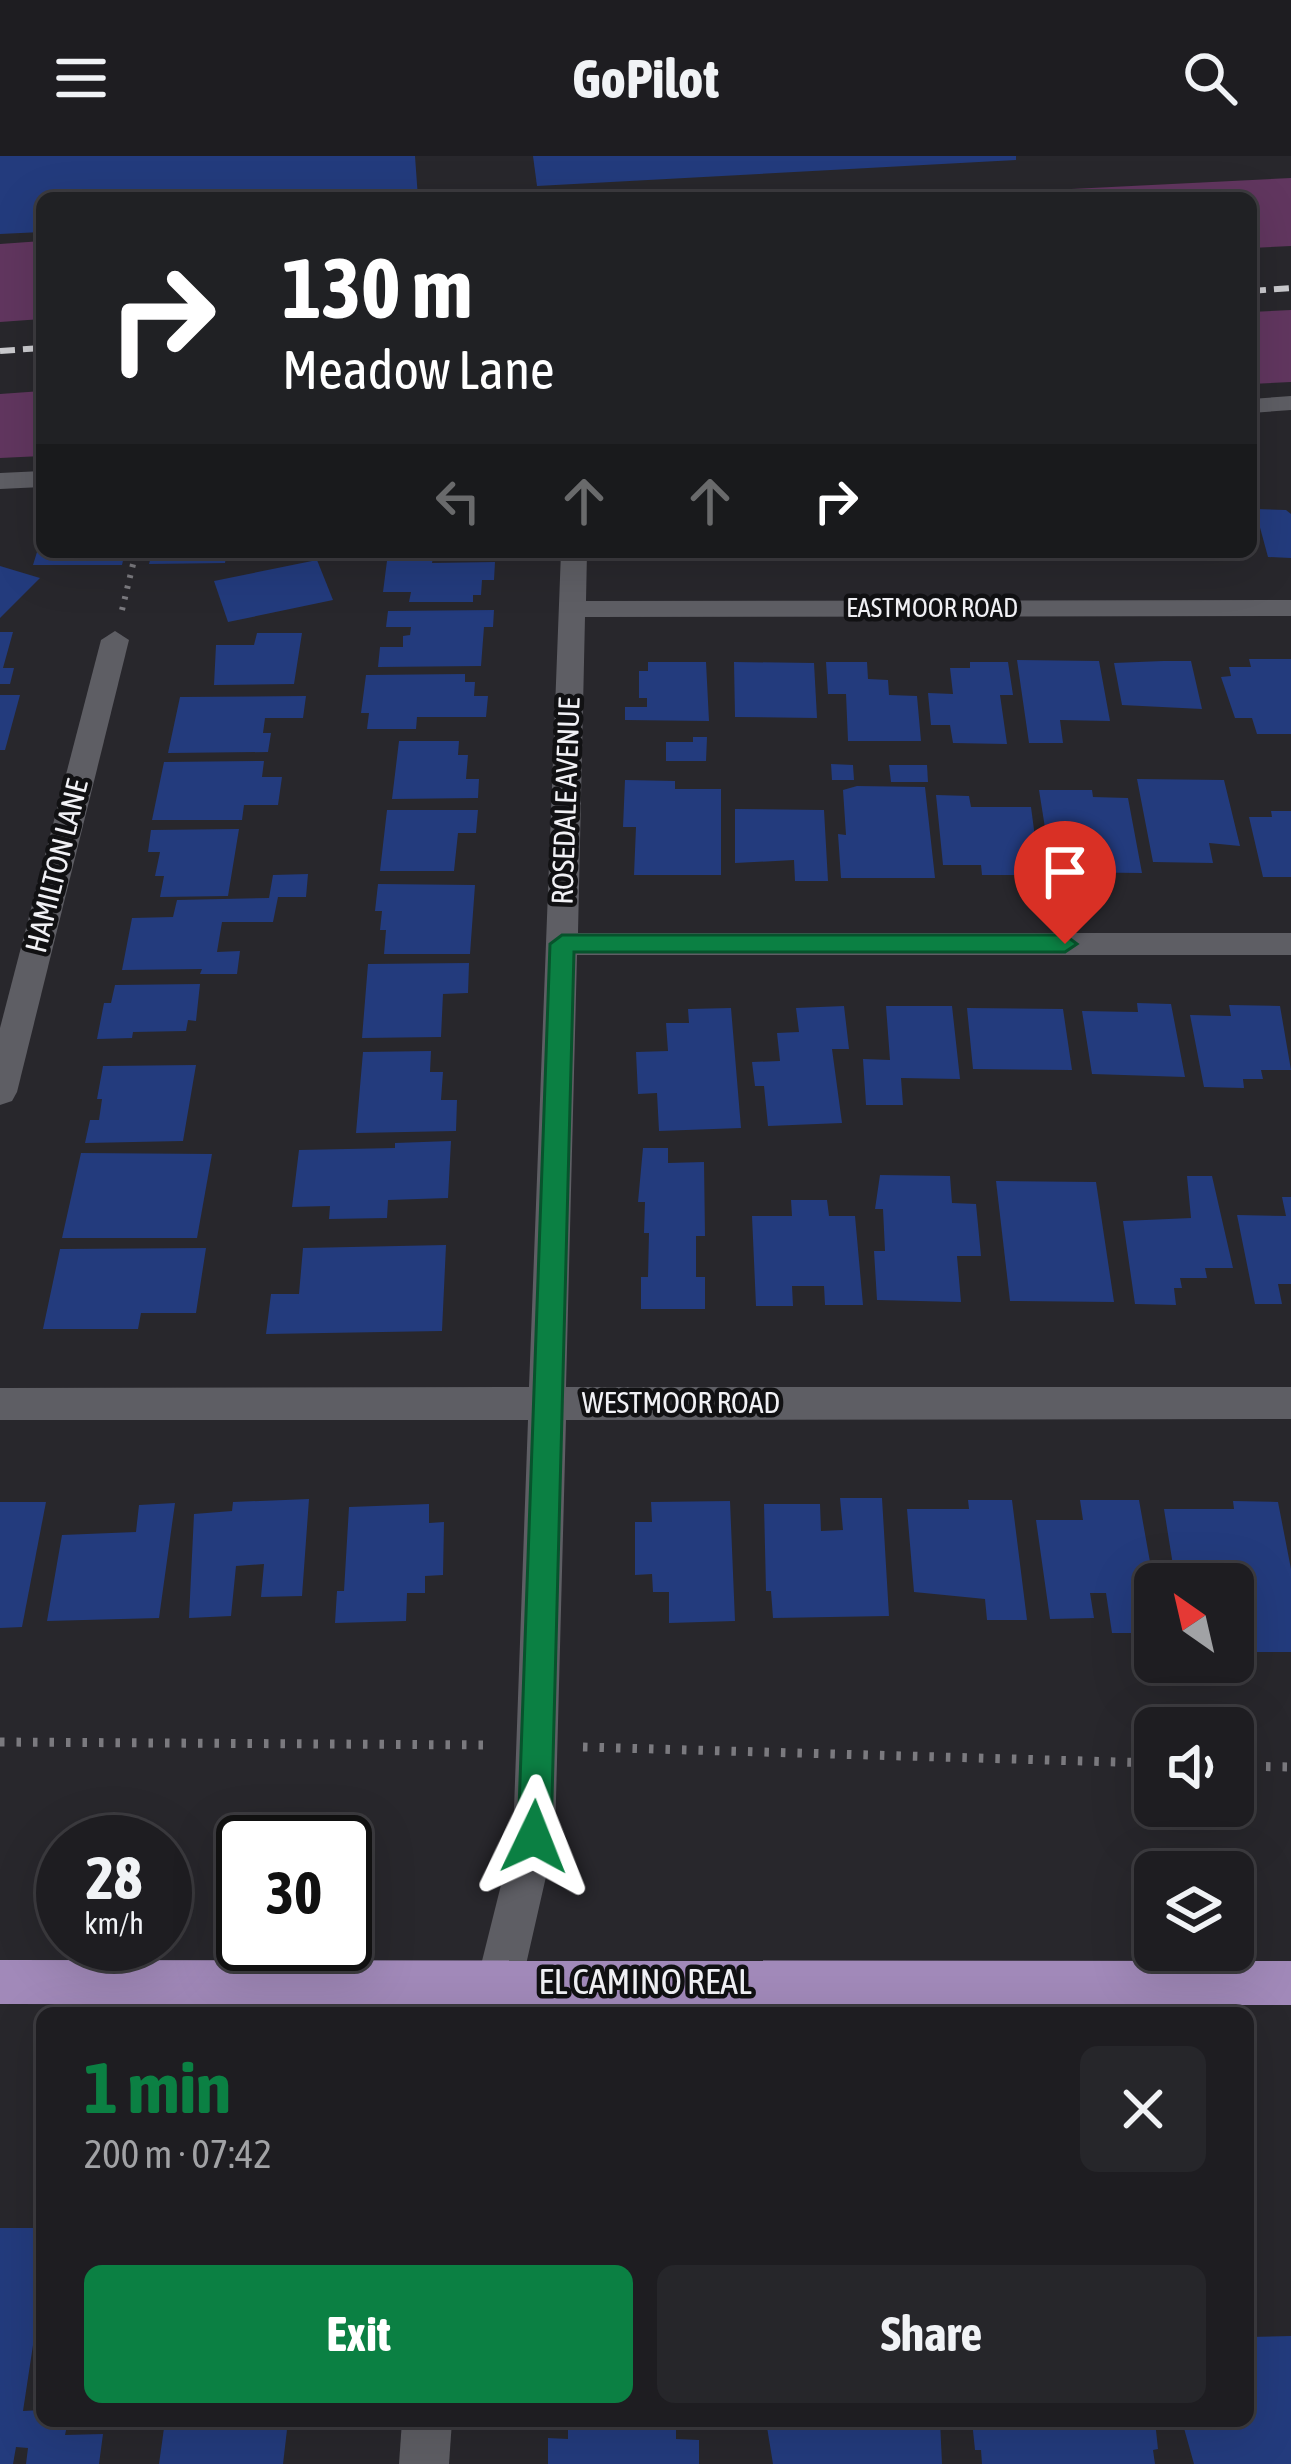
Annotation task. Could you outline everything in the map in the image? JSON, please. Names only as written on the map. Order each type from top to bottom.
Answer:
[{"type":"main road","name":"EL CAMINO REAL","points":[[0,1982],[405,1985],[497,1997],[1291,1983]]},
{"type":"street","points":[[1257,406],[1291,403]]},
{"type":"street","points":[[0,481],[36,478]]},
{"type":"street","name":"ROSEDALE AVENUE","points":[[497,1997],[534,1837],[574,558]]},
{"type":"street","name":"EASTMOOR ROAD","points":[[572,609],[1291,608]]},
{"type":"street","name":"HAMILTON LANE","points":[[0,1092],[115,640]]},
{"type":"street","points":[[562,944],[1291,944]]},
{"type":"street","name":"WESTMOOR ROAD","points":[[0,1404],[1291,1402]]},
{"type":"street","points":[[424,2464],[427,2427]]},
{"type":"path","points":[[115,640],[135,558]]},
{"type":"path","points":[[1254,1766],[1291,1767]]},
{"type":"shaded area","points":[[1291,178],[1291,246],[1257,248],[1257,192],[1010,192]]},
{"type":"shaded area","points":[[36,241],[36,319],[0,322],[0,244]]},
{"type":"shaded area","points":[[1291,310],[1291,382],[1257,384],[1257,312]]},
{"type":"shaded area","points":[[36,391],[36,456],[0,458],[0,394]]},
{"type":"building","points":[[0,156],[415,156],[418,192],[36,192],[36,232],[0,234]]},
{"type":"building","points":[[533,156],[1016,156],[1016,160],[537,186]]},
{"type":"building","points":[[1257,509],[1286,510],[1291,514],[1291,558],[1268,557]]},
{"type":"building","points":[[36,555],[124,558],[122,565],[33,565]]},
{"type":"building","points":[[150,558],[226,558],[225,563],[149,564]]},
{"type":"building","points":[[387,558],[495,562],[494,580],[482,580],[481,595],[473,595],[473,602],[409,602],[411,592],[383,592]]},
{"type":"building","points":[[317,560],[333,600],[228,622],[214,581]]},
{"type":"building","points":[[0,566],[40,578],[0,618]]},
{"type":"building","points":[[494,610],[493,627],[484,627],[481,666],[378,667],[380,647],[403,647],[403,636],[410,635],[411,627],[386,627],[388,611]]},
{"type":"building","points":[[0,632],[13,632],[3,668],[14,668],[10,684],[0,684]]},
{"type":"building","points":[[257,633],[302,633],[294,684],[214,685],[216,645],[254,645]]},
{"type":"building","points":[[1249,659],[1291,659],[1291,734],[1257,734],[1252,718],[1235,718],[1221,677],[1231,676],[1229,667],[1251,667]]},
{"type":"building","points":[[1017,660],[1099,661],[1110,721],[1060,720],[1063,743],[1029,743]]},
{"type":"building","points":[[1191,661],[1202,709],[1122,705],[1114,663]]},
{"type":"building","points":[[648,662],[706,662],[709,721],[625,720],[625,707],[647,707],[647,698],[639,698],[639,671],[648,671]]},
{"type":"building","points":[[734,662],[814,663],[817,718],[735,717]]},
{"type":"building","points":[[826,662],[867,662],[868,679],[888,680],[889,695],[917,696],[921,741],[848,741],[846,694],[828,694]]},
{"type":"building","points":[[970,662],[1008,662],[1013,695],[1000,695],[1007,744],[953,743],[950,725],[931,725],[928,693],[953,694],[950,668],[970,668]]},
{"type":"building","points":[[465,674],[465,682],[475,682],[474,696],[488,696],[486,717],[417,717],[416,729],[367,729],[369,713],[361,713],[366,675]]},
{"type":"building","points":[[0,695],[20,695],[5,750],[0,750]]},
{"type":"building","points":[[306,696],[303,718],[265,718],[263,733],[271,733],[268,752],[168,753],[180,697]]},
{"type":"building","points":[[693,737],[707,737],[706,761],[666,761],[666,742],[693,742]]},
{"type":"building","points":[[399,741],[459,741],[458,755],[468,755],[466,779],[479,779],[478,798],[392,799]]},
{"type":"building","points":[[264,761],[262,777],[282,777],[278,805],[244,805],[242,820],[152,820],[164,762]]},
{"type":"building","points":[[831,764],[853,765],[854,780],[832,780]]},
{"type":"building","points":[[889,765],[927,765],[928,782],[891,782]]},
{"type":"building","points":[[1137,779],[1224,780],[1240,846],[1209,843],[1213,863],[1153,862]]},
{"type":"building","points":[[625,780],[675,781],[675,789],[721,789],[721,875],[634,875],[636,827],[623,827]]},
{"type":"building","points":[[925,787],[935,878],[841,878],[838,834],[846,835],[843,790]]},
{"type":"building","points":[[1039,790],[1092,790],[1093,797],[1128,798],[1142,873],[1052,872]]},
{"type":"building","points":[[936,795],[969,796],[971,807],[1031,807],[1040,875],[982,875],[981,865],[943,865]]},
{"type":"building","points":[[735,809],[824,810],[828,881],[795,881],[794,860],[735,863]]},
{"type":"building","points":[[387,810],[478,810],[476,833],[458,833],[454,871],[380,871]]},
{"type":"building","points":[[1271,811],[1291,811],[1291,877],[1263,877],[1249,817],[1272,817]]},
{"type":"building","points":[[239,829],[228,896],[160,897],[164,876],[155,876],[160,852],[148,852],[151,830]]},
{"type":"building","points":[[308,874],[306,897],[278,897],[273,922],[222,922],[217,952],[240,951],[237,974],[200,974],[202,969],[122,970],[132,918],[173,917],[177,900],[269,898],[273,875]]},
{"type":"building","points":[[378,884],[475,885],[470,954],[384,954],[386,930],[380,930],[382,911],[375,911]]},
{"type":"building","points":[[469,963],[468,993],[443,994],[441,1037],[362,1038],[368,964]]},
{"type":"building","points":[[200,984],[196,1021],[188,1020],[186,1031],[133,1032],[132,1038],[97,1039],[104,1003],[111,1003],[115,985]]},
{"type":"building","points":[[1137,1003],[1171,1004],[1185,1077],[1092,1074],[1082,1011],[1138,1012]]},
{"type":"building","points":[[1229,1005],[1280,1006],[1291,1070],[1261,1070],[1263,1079],[1243,1079],[1244,1088],[1204,1087],[1190,1015],[1231,1016]]},
{"type":"building","points":[[844,1006],[849,1049],[832,1049],[842,1123],[768,1126],[764,1086],[755,1086],[752,1062],[780,1061],[777,1033],[799,1032],[796,1008]]},
{"type":"building","points":[[886,1006],[952,1006],[960,1079],[901,1078],[903,1105],[866,1105],[863,1059],[890,1060]]},
{"type":"building","points":[[731,1008],[741,1128],[659,1131],[657,1093],[638,1094],[636,1052],[668,1051],[666,1023],[689,1023],[688,1009]]},
{"type":"building","points":[[967,1008],[1063,1009],[1072,1070],[973,1069]]},
{"type":"building","points":[[431,1051],[430,1072],[443,1072],[441,1100],[457,1100],[456,1131],[356,1133],[363,1052]]},
{"type":"building","points":[[196,1065],[183,1141],[85,1143],[90,1120],[99,1120],[103,1066]]},
{"type":"building","points":[[451,1141],[448,1198],[388,1200],[387,1218],[329,1219],[330,1206],[292,1207],[299,1150],[395,1148],[395,1143]]},
{"type":"building","points":[[643,1148],[668,1148],[668,1163],[704,1162],[705,1236],[696,1236],[696,1277],[705,1277],[705,1309],[641,1309],[641,1277],[648,1277],[649,1233],[644,1233],[645,1202],[638,1202]]},
{"type":"building","points":[[81,1153],[212,1154],[197,1238],[62,1238]]},
{"type":"building","points":[[880,1175],[950,1176],[952,1203],[976,1204],[981,1256],[957,1256],[961,1302],[877,1300],[874,1251],[885,1251],[883,1209],[875,1209]]},
{"type":"building","points":[[1187,1176],[1212,1176],[1233,1268],[1205,1268],[1207,1278],[1180,1278],[1182,1288],[1174,1288],[1176,1305],[1135,1304],[1123,1221],[1191,1218]]},
{"type":"building","points":[[996,1181],[1096,1182],[1114,1302],[1010,1301]]},
{"type":"building","points":[[1282,1197],[1291,1197],[1291,1284],[1278,1284],[1282,1304],[1255,1304],[1237,1215],[1286,1216]]},
{"type":"building","points":[[791,1200],[827,1200],[829,1216],[855,1216],[863,1305],[825,1305],[824,1286],[792,1286],[793,1306],[756,1306],[752,1216],[792,1216]]},
{"type":"building","points":[[446,1245],[442,1331],[266,1334],[271,1294],[299,1294],[303,1248]]},
{"type":"building","points":[[206,1248],[196,1313],[141,1313],[138,1329],[43,1329],[60,1249]]},
{"type":"building","points":[[840,1498],[882,1498],[889,1616],[773,1618],[771,1591],[766,1591],[764,1504],[820,1504],[821,1531],[843,1530]]},
{"type":"building","points":[[309,1499],[302,1596],[261,1597],[264,1564],[236,1566],[231,1616],[189,1618],[194,1514],[232,1511],[233,1502]]},
{"type":"building","points":[[968,1500],[1012,1500],[1027,1620],[987,1620],[985,1599],[914,1592],[907,1509],[969,1509]]},
{"type":"building","points":[[1080,1500],[1139,1500],[1150,1563],[1134,1563],[1134,1633],[1112,1633],[1106,1593],[1090,1593],[1094,1618],[1050,1619],[1036,1520],[1083,1520]]},
{"type":"building","points":[[730,1501],[735,1621],[669,1623],[669,1592],[653,1592],[652,1574],[635,1575],[635,1522],[652,1522],[651,1502]]},
{"type":"building","points":[[1233,1501],[1278,1502],[1291,1569],[1291,1652],[1254,1652],[1254,1563],[1173,1563],[1164,1509],[1234,1509]]},
{"type":"building","points":[[0,1502],[46,1502],[22,1627],[0,1628]]},
{"type":"building","points":[[175,1503],[159,1618],[47,1621],[62,1535],[136,1532],[139,1505]]},
{"type":"building","points":[[429,1504],[429,1523],[444,1522],[443,1575],[425,1576],[425,1593],[407,1593],[406,1621],[335,1623],[337,1591],[344,1591],[349,1507]]},
{"type":"building","points":[[0,2228],[36,2228],[36,2325],[23,2411],[36,2410],[36,2427],[67,2427],[65,2435],[103,2434],[99,2464],[26,2464],[28,2448],[16,2447],[13,2464],[0,2464]]},
{"type":"building","points":[[1291,2336],[1291,2464],[1194,2464],[1184,2427],[1254,2427],[1254,2337]]},
{"type":"building","points":[[164,2427],[287,2427],[283,2464],[159,2464]]},
{"type":"building","points":[[568,2427],[676,2427],[676,2439],[699,2440],[699,2464],[548,2464],[548,2438],[568,2439]]},
{"type":"building","points":[[767,2427],[940,2427],[942,2464],[773,2464]]},
{"type":"building","points":[[973,2427],[1156,2427],[1158,2449],[1153,2450],[1155,2464],[982,2464],[981,2450],[975,2450]]},
{"type":"railway","points":[[1257,291],[1291,288]]},
{"type":"railway","points":[[0,351],[36,348]]},
{"type":"route","points":[[534,1837],[562,944],[1065,944]]}]
